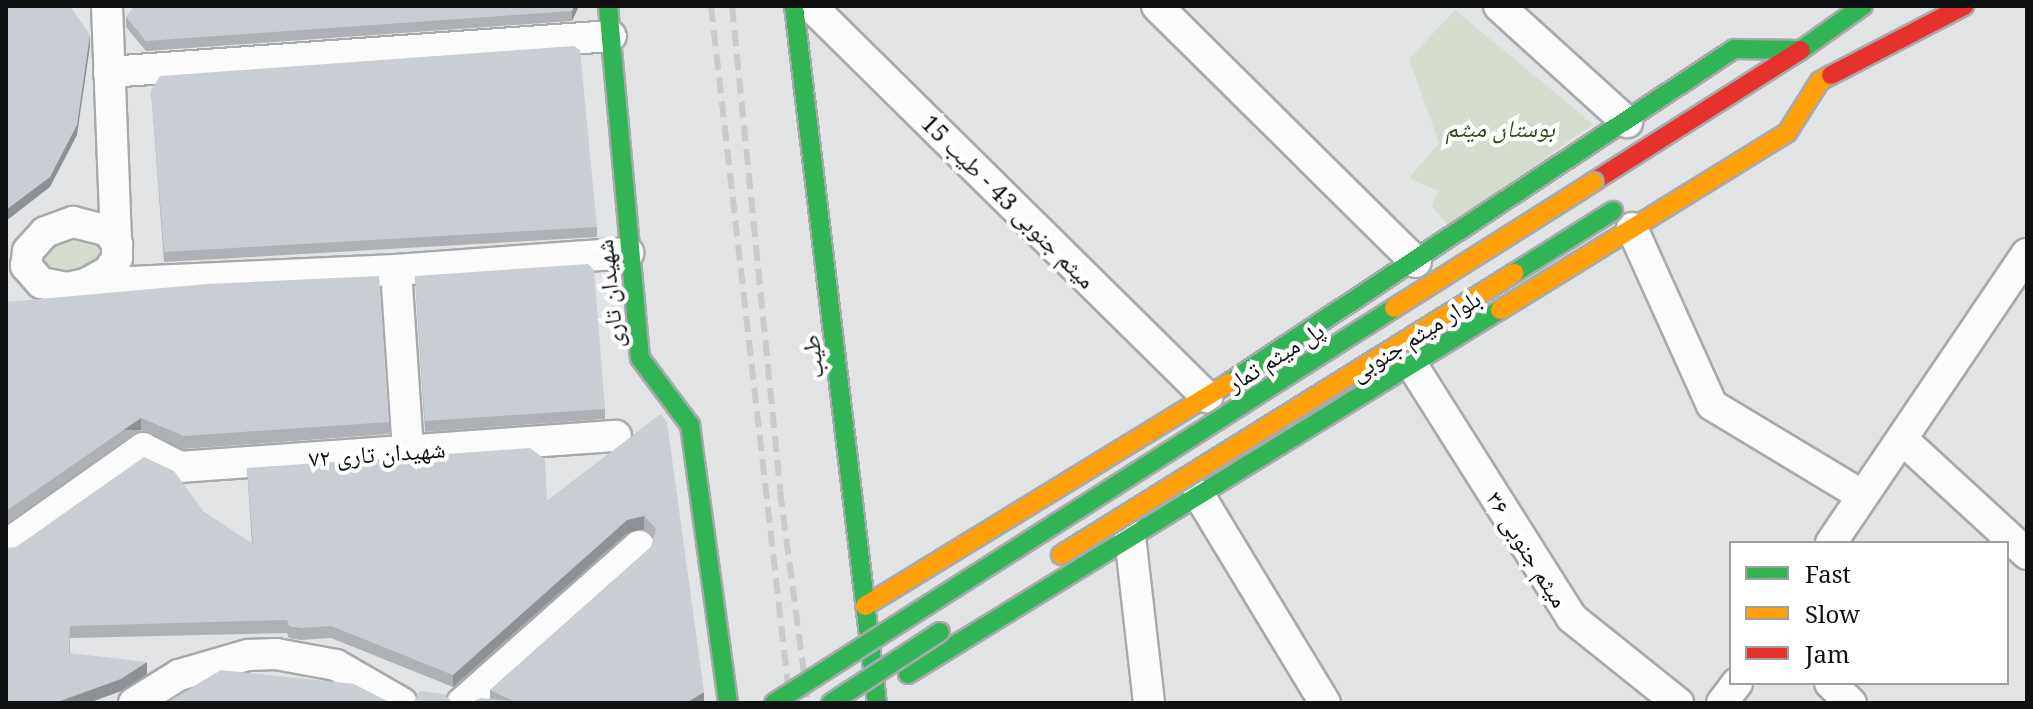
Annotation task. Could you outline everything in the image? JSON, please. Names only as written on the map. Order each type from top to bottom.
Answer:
[{"type":"main road","name":"طیب","points":[[794,6],[877,698]]},
{"type":"main road","points":[[865,606],[960,551],[1207,397],[1416,262],[1734,49],[1801,50],[1863,6]]},
{"type":"main road","points":[[1781,105],[1820,81],[1964,6]]},
{"type":"main road","name":"شهیدان تاری","points":[[610,21],[628,253],[640,358],[690,425],[728,703]]},
{"type":"main road","name":"پل میثم تمار","points":[[774,703],[1801,50]]},
{"type":"main road","name":"بلوار میثم جنوبی","points":[[877,698],[1130,536],[1412,365],[1623,214],[1787,133],[1820,81]]},
{"type":"main road","points":[[1043,566],[1623,214]]},
{"type":"main road","points":[[960,551],[948,580],[963,612],[999,619]]},
{"type":"main road","points":[[831,703],[989,600]]},
{"type":"street","name":"میثم جنوبی 43 - طیب 15","points":[[811,6],[1207,397]]},
{"type":"street","points":[[1157,6],[1416,262]]},
{"type":"street","points":[[1499,6],[1627,122]]},
{"type":"street","points":[[86,284],[113,265],[116,241],[109,72],[102,14]]},
{"type":"street","points":[[109,72],[364,53],[610,21]]},
{"type":"street","points":[[1623,214],[1712,405],[1861,495]]},
{"type":"street","points":[[116,241],[100,226],[73,222],[38,237],[16,266],[41,283],[67,288],[86,284],[396,270],[628,253]]},
{"type":"street","points":[[396,270],[408,451]]},
{"type":"street","points":[[1832,541],[1861,495],[2023,271]]},
{"type":"street","name":"میثم جنوبی ۳۶","points":[[1412,365],[1572,618],[1678,703]]},
{"type":"street","name":"شهیدان تاری ۷۲","points":[[6,545],[143,448],[180,467],[616,436]]},
{"type":"street","points":[[1902,439],[2027,554]]},
{"type":"street","points":[[1199,495],[1325,703]]},
{"type":"street","points":[[1130,536],[1149,703]]},
{"type":"street","points":[[462,703],[639,546]]},
{"type":"street","points":[[134,703],[179,675],[248,655],[304,657],[364,677],[402,703]]},
{"type":"street","points":[[1722,703],[1736,685]]},
{"type":"street","points":[[1832,685],[1851,703]]},
{"type":"green space","name":"بوستان میثم","points":[[1455,10],[1593,124],[1449,227],[1432,206],[1438,191],[1409,178],[1439,143],[1409,59]]},
{"type":"green space","points":[[82,227],[113,254],[60,284],[32,256]]},
{"type":"building","points":[[6,6],[70,6],[90,35],[77,125],[50,177],[6,210]]},
{"type":"building","points":[[135,6],[574,6],[572,11],[146,41],[126,17]]},
{"type":"building","points":[[574,46],[580,50],[597,227],[164,252],[151,90],[160,76]]},
{"type":"building","points":[[588,264],[594,270],[605,409],[425,421],[415,276]]},
{"type":"building","points":[[379,276],[389,422],[184,436],[141,418],[6,511],[6,302],[207,284]]},
{"type":"building","points":[[661,414],[667,422],[704,692],[686,703],[469,703],[481,698],[513,701],[490,690],[651,547],[656,529],[644,516],[627,520],[453,675],[331,626],[301,628],[289,626],[287,620],[70,626],[69,653],[147,662],[121,679],[58,703],[6,703],[6,548],[16,547],[144,457],[174,471],[204,512],[253,544],[247,468],[530,448],[545,459],[547,501]]},
{"type":"building","points":[[221,670],[354,684],[391,703],[166,703]]},
{"type":"building","points":[[420,691],[444,694],[453,703],[413,703]]},
{"type":"railway","points":[[711,6],[790,703]]},
{"type":"railway","points":[[732,6],[780,491],[808,703]]},
{"type":"traffic: fast","points":[[608,6],[640,358],[690,425],[728,703]]},
{"type":"traffic: fast","points":[[794,6],[877,703]]},
{"type":"traffic: fast","points":[[1230,382],[1734,49],[1801,50],[1863,6]]},
{"type":"traffic: fast","points":[[1514,273],[1613,211]]},
{"type":"traffic: fast","points":[[774,703],[1394,308]]},
{"type":"traffic: fast","points":[[908,674],[1500,310]]},
{"type":"traffic: fast","points":[[831,703],[940,632]]},
{"type":"traffic: slow","points":[[1500,310],[1787,133],[1820,81],[1831,75]]},
{"type":"traffic: slow","points":[[1394,308],[1593,182]]},
{"type":"traffic: slow","points":[[1061,555],[1514,273]]},
{"type":"traffic: slow","points":[[865,606],[1230,382]]},
{"type":"traffic: jam","points":[[1831,75],[1964,6]]},
{"type":"traffic: jam","points":[[1593,182],[1801,50]]}]
